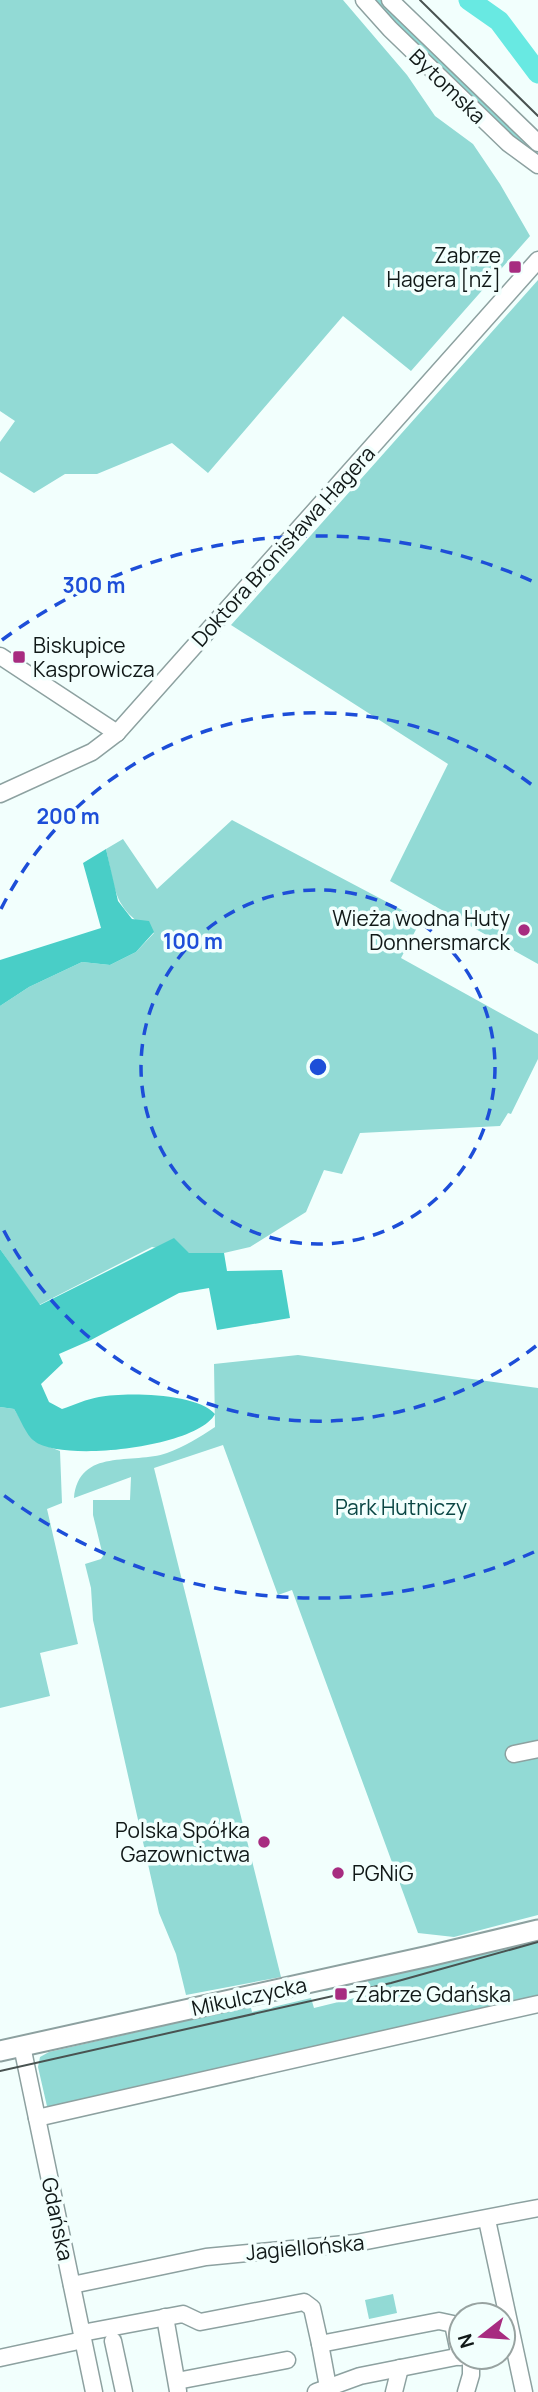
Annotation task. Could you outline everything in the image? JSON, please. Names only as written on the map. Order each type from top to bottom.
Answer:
[{"type":"main road","name":"Mikulczycka","points":[[0,2051],[538,1930]]},
{"type":"street","name":"Bytomska","points":[[364,0],[390,29],[499,134],[538,165]]},
{"type":"street","name":"Bytomska","points":[[390,0],[538,143]]},
{"type":"street","name":"Doktora Bronisława Hagera","points":[[0,794],[92,752],[117,733],[538,260]]},
{"type":"street","points":[[0,656],[117,733]]},
{"type":"street","points":[[514,1754],[538,1749]]},
{"type":"street","points":[[37,2118],[538,2004]]},
{"type":"street","name":"Gdańska","points":[[22,2046],[94,2392]]},
{"type":"street","name":"Jagiellońska","points":[[72,2285],[226,2254],[356,2243],[487,2220],[538,2208]]},
{"type":"street","points":[[487,2220],[500,2301]]},
{"type":"street","points":[[0,2358],[165,2317],[183,2314],[200,2322],[304,2301],[312,2308],[320,2344],[322,2390],[360,2376],[447,2360]]},
{"type":"street","points":[[165,2317],[178,2387],[287,2360]]},
{"type":"street","points":[[320,2344],[439,2320],[447,2323]]},
{"type":"street","points":[[113,2340],[124,2392]]},
{"type":"street","points":[[394,2392],[400,2368]]},
{"type":"street","points":[[466,2392],[471,2375],[469,2371]]},
{"type":"street","points":[[517,2371],[524,2392]]},
{"type":"green space","points":[[0,0],[343,0],[407,75],[435,116],[473,144],[530,236],[411,371],[343,316],[208,473],[172,443],[97,474],[65,474],[34,493],[0,472],[0,442],[15,421],[0,411]]},
{"type":"green space","points":[[373,0],[382,0],[538,152],[536,156],[512,138]]},
{"type":"green space","points":[[538,280],[538,964],[390,881],[448,764],[231,625]]},
{"type":"green space","points":[[232,820],[421,920],[401,958],[538,1034],[538,1059],[511,1114],[508,1113],[500,1126],[360,1133],[342,1174],[324,1170],[306,1212],[250,1247],[224,1253],[189,1253],[152,1247],[39,1305],[0,1249],[0,1006],[29,987],[82,962],[110,965],[136,952],[154,933],[123,907],[115,888],[106,849],[123,839],[157,889]]},
{"type":"green space","name":"Park Hutniczy","points":[[298,1355],[538,1388],[538,1915],[454,1937],[418,1933],[292,1590],[278,1595],[223,1445],[154,1468],[281,1977],[186,1995],[176,1954],[159,1913],[93,1620],[91,1588],[85,1564],[103,1556],[93,1515],[93,1500],[130,1500],[131,1477],[74,1498],[78,1482],[86,1471],[97,1465],[167,1453],[192,1442],[215,1427],[214,1364]]},
{"type":"green space","points":[[0,1407],[14,1409],[34,1441],[60,1451],[62,1503],[47,1509],[78,1644],[40,1653],[50,1696],[0,1708]]},
{"type":"green space","points":[[538,1938],[538,2004],[49,2115],[38,2067],[40,2057],[49,2052],[233,2010],[251,2008],[252,2012],[311,1998],[314,2008],[371,1994],[368,1981],[322,1990]]},
{"type":"green space","points":[[393,2294],[397,2313],[369,2319],[365,2300]]},
{"type":"shaded area","points":[[106,849],[118,901],[132,919],[149,921],[154,932],[136,952],[110,965],[82,962],[29,987],[0,1006],[0,960],[101,928],[83,863]]},
{"type":"shaded area","points":[[174,1238],[189,1253],[224,1253],[227,1271],[282,1270],[290,1318],[217,1330],[209,1288],[179,1293],[59,1354],[63,1363],[41,1384],[49,1402],[62,1409],[99,1397],[126,1395],[160,1396],[193,1402],[215,1414],[204,1426],[158,1443],[100,1451],[49,1448],[34,1441],[14,1409],[0,1407],[0,1249],[40,1305]]},
{"type":"waterway","points":[[469,0],[499,21],[538,73]]},
{"type":"tram line","points":[[420,0],[538,116]]},
{"type":"tram line","points":[[0,2071],[391,1983],[538,1942]]},
{"type":"place","name":"Zabrze Hagera [nż]","points":[[515,267]]},
{"type":"place","name":"Biskupice Kasprowicza","points":[[19,657]]},
{"type":"place","name":"Wieża wodna Huty Donnersmarck","points":[[524,930]]},
{"type":"place","name":"Polska Spółka Gazownictwa","points":[[264,1842]]},
{"type":"place","name":"PGNiG","points":[[338,1873]]},
{"type":"place","name":"Zabrze Gdańska","points":[[341,1994]]}]
